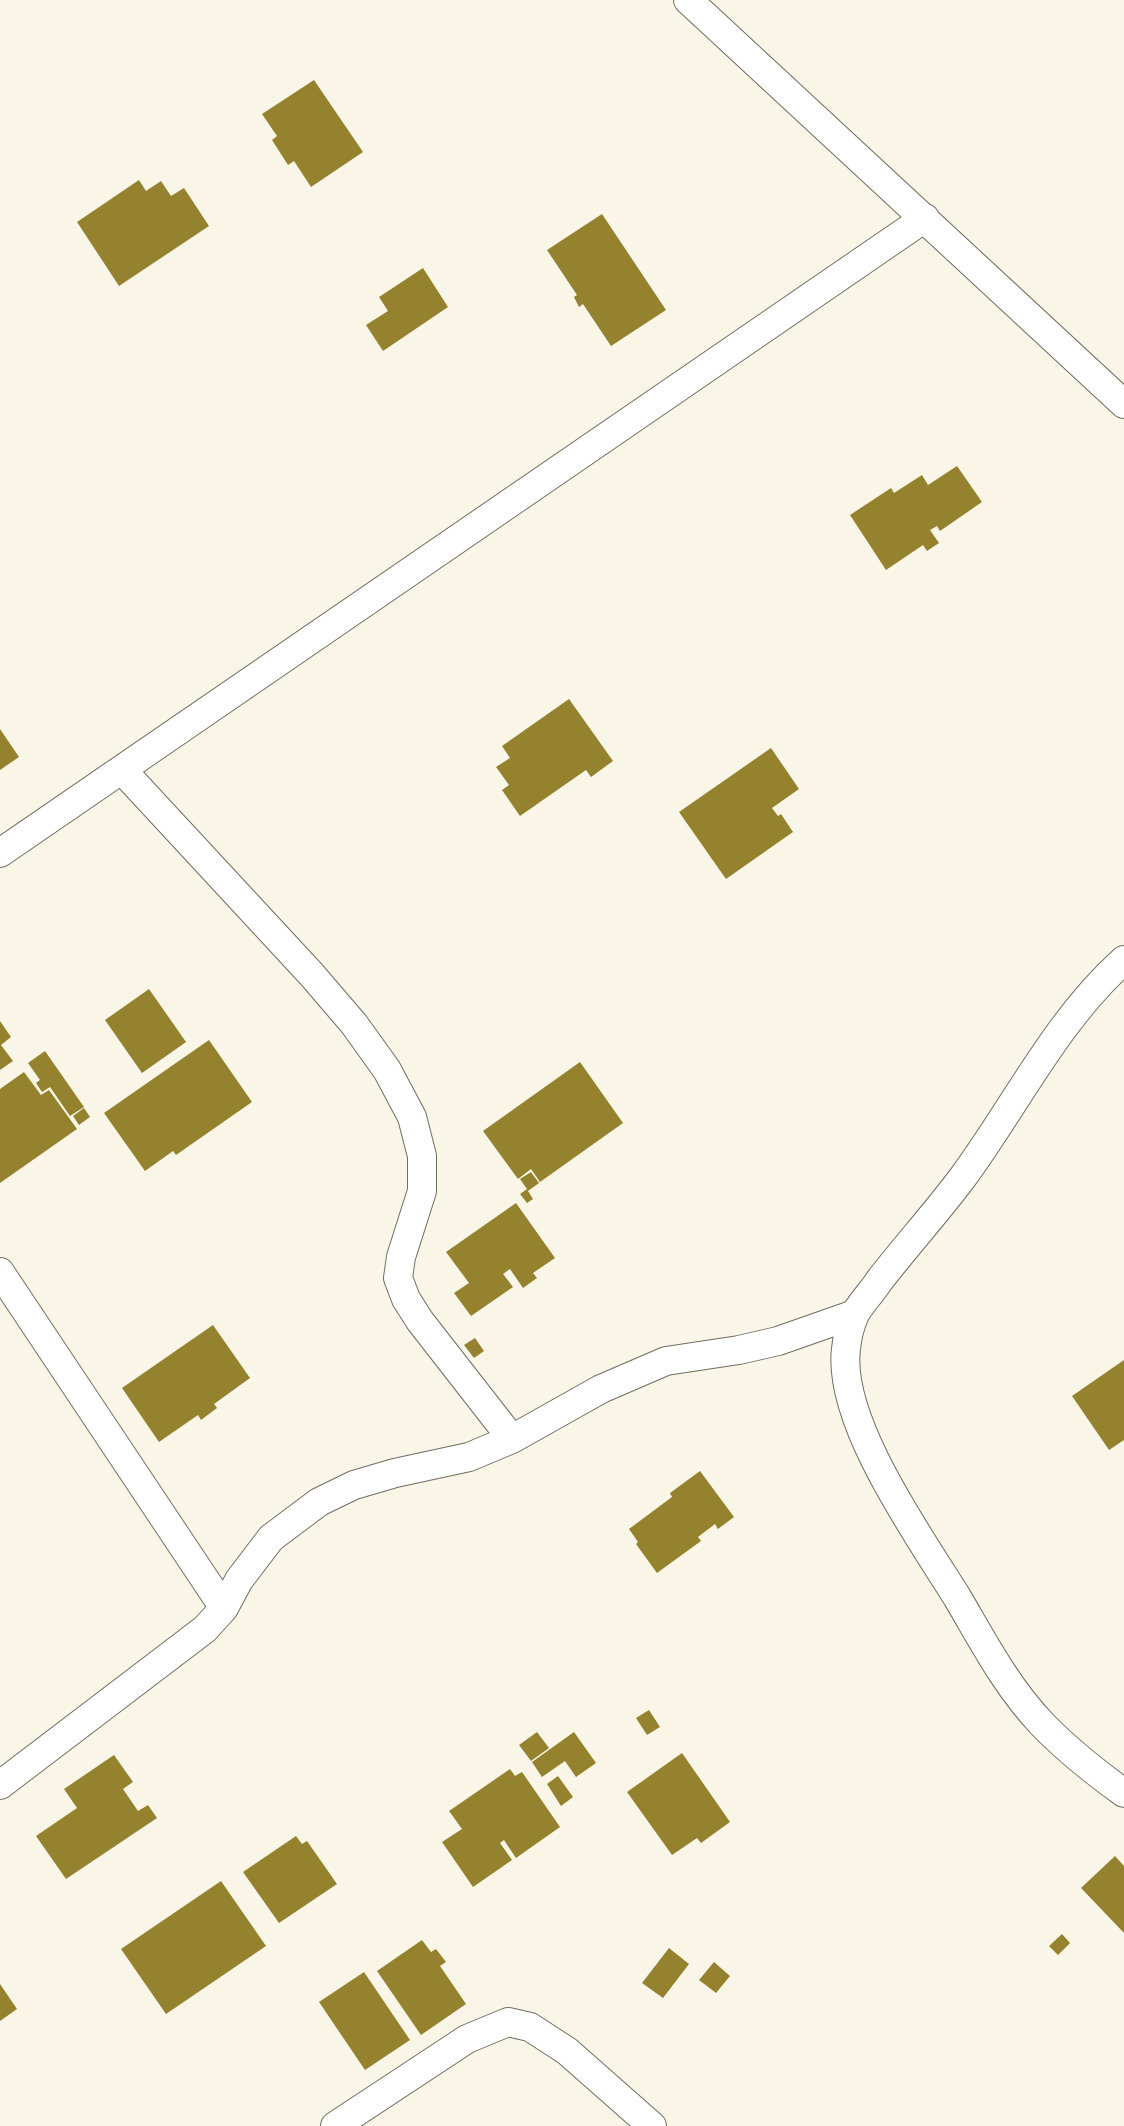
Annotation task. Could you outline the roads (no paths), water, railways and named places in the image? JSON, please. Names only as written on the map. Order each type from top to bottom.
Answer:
[{"type":"street","points":[[688,0],[1124,404]]},
{"type":"street","points":[[0,853],[925,218]]},
{"type":"street","points":[[122,771],[312,975],[354,1024],[386,1070],[412,1116],[422,1156],[422,1191],[401,1257],[398,1278],[406,1298],[420,1322],[512,1439]]},
{"type":"street","points":[[1124,960],[1111,972],[1057,1037],[962,1178],[907,1245],[855,1314],[846,1346],[844,1369],[855,1411],[871,1453],[1004,1679],[1042,1724],[1076,1756],[1124,1793]]},
{"type":"street","points":[[0,1272],[224,1608]]},
{"type":"street","points":[[0,1785],[30,1760],[205,1629],[224,1608],[238,1580],[271,1538],[319,1502],[354,1485],[395,1473],[469,1457],[512,1439],[601,1389],[666,1362],[739,1350],[778,1341],[855,1314]]},
{"type":"street","points":[[334,2126],[461,2042],[508,2022],[530,2027],[567,2051],[652,2126]]}]
